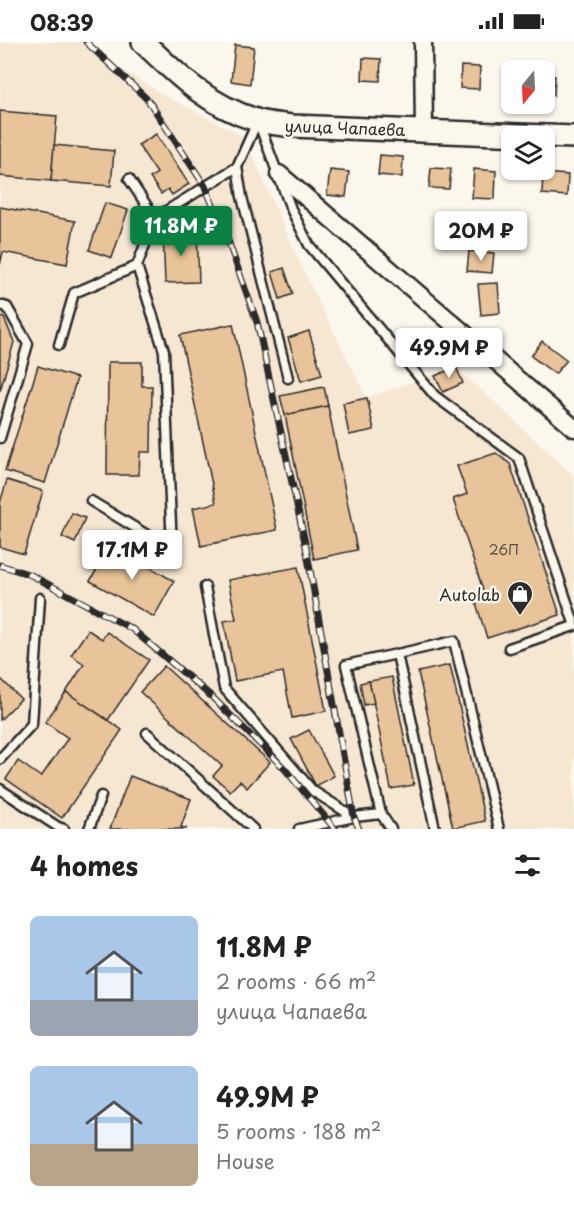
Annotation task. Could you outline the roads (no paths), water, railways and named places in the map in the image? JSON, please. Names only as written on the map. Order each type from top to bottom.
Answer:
[{"type":"street","name":"улица Чапаева","points":[[143,42],[179,76],[216,104],[258,121],[292,126],[574,137]]},
{"type":"street","points":[[423,42],[424,130]]},
{"type":"street","points":[[279,174],[574,428]]},
{"type":"lane","points":[[92,501],[172,550],[165,351],[137,266],[156,218],[237,167],[258,121]]},
{"type":"lane","points":[[258,121],[291,208],[309,245],[435,396],[519,458],[574,625],[509,648]]},
{"type":"lane","points":[[237,167],[242,197],[288,378]]},
{"type":"lane","points":[[129,179],[156,218]]},
{"type":"lane","points":[[59,345],[74,293],[137,266]]},
{"type":"lane","points":[[0,305],[7,307],[28,344],[0,438]]},
{"type":"lane","points":[[205,587],[224,688],[313,791],[354,817]]},
{"type":"lane","points":[[0,759],[32,724],[40,598]]},
{"type":"lane","points":[[391,829],[381,814],[346,665],[454,641],[499,829]]},
{"type":"lane","points":[[397,654],[435,829]]},
{"type":"lane","points":[[147,733],[253,829]]},
{"type":"lane","points":[[0,789],[64,829]]},
{"type":"lane","points":[[89,829],[101,796]]},
{"type":"lane","points":[[299,829],[354,817],[381,814]]},
{"type":"railway","points":[[86,42],[148,100],[205,186],[228,241],[257,322],[306,547],[354,817],[359,829]]},
{"type":"railway","points":[[0,565],[31,575],[132,629],[212,697],[284,768],[335,829]]},
{"type":"place","name":"Autolab","points":[[520,617]]}]
